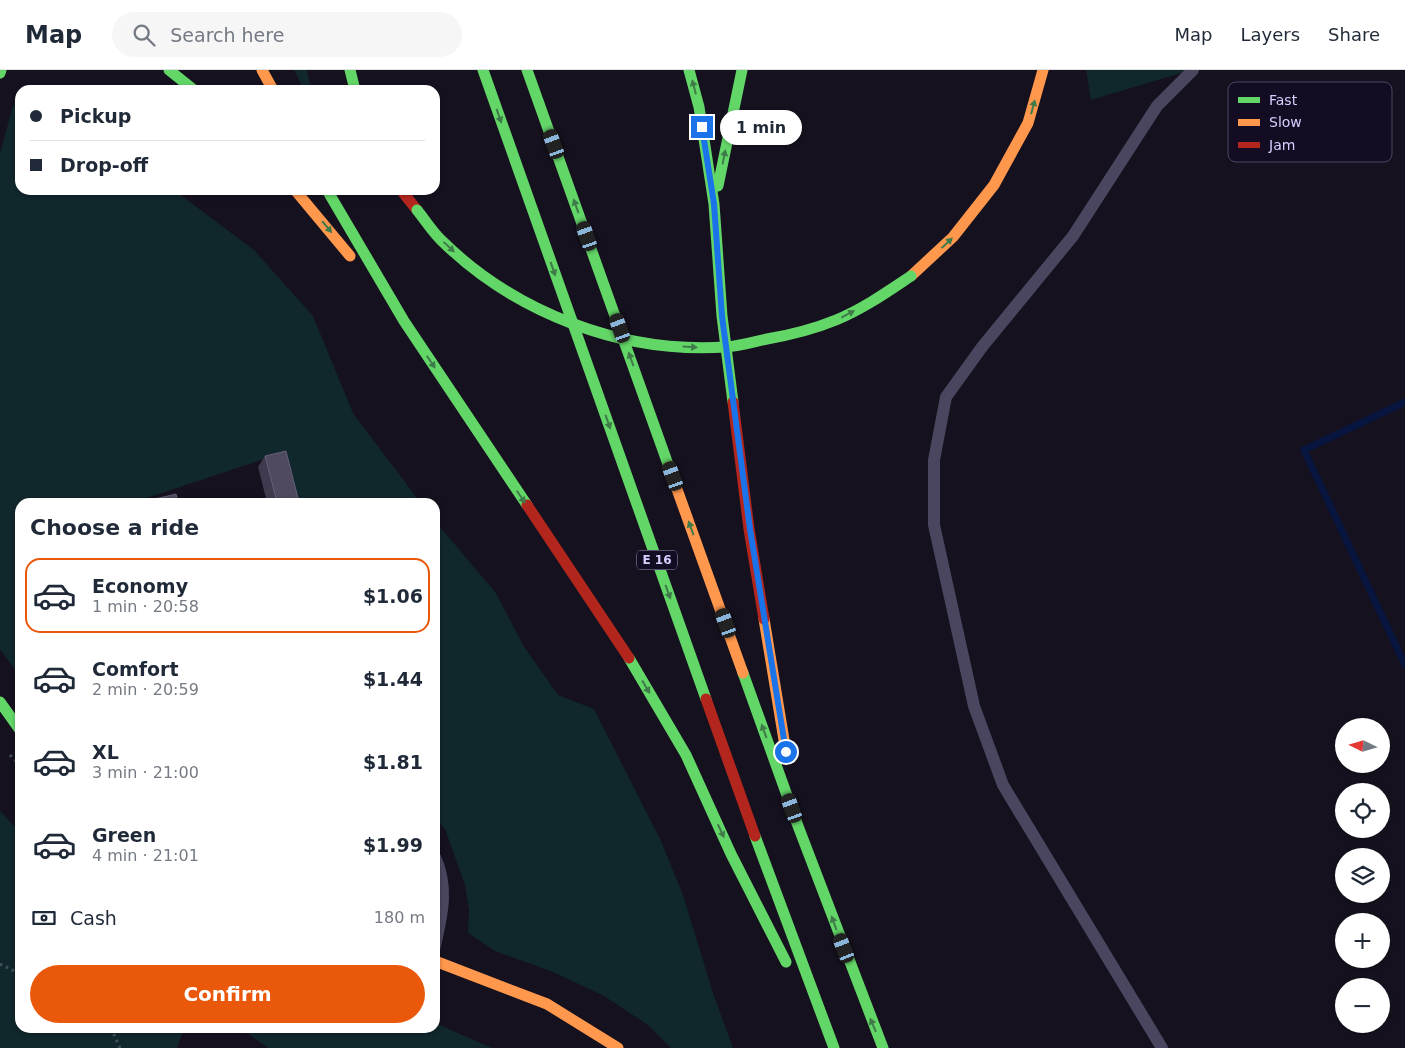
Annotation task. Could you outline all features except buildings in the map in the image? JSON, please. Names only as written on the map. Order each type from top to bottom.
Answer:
[{"type":"main road","points":[[169,70],[188,85]]},
{"type":"main road","points":[[262,70],[270,85]]},
{"type":"main road","points":[[350,70],[354,85]]},
{"type":"main road","name":"E 16","points":[[483,70],[757,841],[834,1048]]},
{"type":"main road","points":[[527,70],[798,826],[883,1048]]},
{"type":"main road","points":[[690,70],[699,107],[714,204],[722,316],[750,529],[798,826]]},
{"type":"main road","points":[[714,204],[742,70]]},
{"type":"main road","points":[[405,195],[440,239],[468,265],[515,298],[544,313],[602,334],[632,341],[696,348],[726,347],[788,335],[846,315],[911,276],[953,238],[994,184],[1028,122],[1043,70]]},
{"type":"main road","points":[[299,195],[404,321]]},
{"type":"main road","points":[[330,195],[404,321],[626,654],[686,755],[789,969]]},
{"type":"main road","points":[[0,702],[15,723]]},
{"type":"main road","points":[[440,963],[546,1004],[618,1048]]},
{"type":"main road","points":[[803,995],[829,1048]]},
{"type":"lane","points":[[1162,1048],[1003,785],[974,706],[934,525],[934,460],[946,398],[982,347],[1073,236],[1157,106],[1193,70]]},
{"type":"lane","points":[[440,872],[444,884],[443,908],[440,922]]},
{"type":"path","points":[[0,964],[15,972]]},
{"type":"path","points":[[113,1033],[120,1048]]},
{"type":"green space","points":[[294,70],[307,70],[310,85],[302,85]]},
{"type":"green space","points":[[1086,70],[1191,70],[1091,100]]},
{"type":"green space","points":[[15,105],[15,195],[181,195],[254,250],[313,316],[353,413],[417,498],[295,498],[285,452],[147,498],[15,498],[15,670],[0,649],[0,153],[13,106]]},
{"type":"green space","points":[[440,527],[496,593],[523,645],[558,695],[594,709],[661,841],[683,895],[713,993],[733,1048],[671,1048],[648,1025],[604,996],[553,972],[495,951],[468,933],[469,910],[465,885],[445,829],[440,824]]},
{"type":"green space","points":[[0,811],[15,827],[15,1033],[182,1033],[177,1048],[0,1048]]},
{"type":"green space","points":[[440,1025],[492,1048],[268,1048],[247,1033],[440,1033]]},
{"type":"waterway","points":[[1405,402],[1304,450],[1405,665]]},
{"type":"traffic: fast","points":[[169,70],[188,85]]},
{"type":"traffic: fast","points":[[350,70],[354,85]]},
{"type":"traffic: fast","points":[[483,70],[706,699]]},
{"type":"traffic: fast","points":[[527,70],[669,467]]},
{"type":"traffic: fast","points":[[689,70],[699,107],[714,204],[722,316],[733,402]]},
{"type":"traffic: fast","points":[[718,186],[742,70]]},
{"type":"traffic: fast","points":[[330,195],[404,321],[527,505]]},
{"type":"traffic: fast","points":[[417,210],[441,240],[470,266],[536,308],[572,323],[648,344],[726,347],[802,331],[828,323],[856,311],[911,276]]},
{"type":"traffic: fast","points":[[629,658],[686,755],[731,854],[786,962]]},
{"type":"traffic: fast","points":[[743,673],[798,826],[883,1048]]},
{"type":"traffic: fast","points":[[0,702],[15,723]]},
{"type":"traffic: fast","points":[[755,836],[834,1048]]},
{"type":"traffic: slow","points":[[262,70],[270,85]]},
{"type":"traffic: slow","points":[[911,276],[953,237],[994,185],[1028,123],[1043,70]]},
{"type":"traffic: slow","points":[[299,195],[350,256]]},
{"type":"traffic: slow","points":[[669,467],[743,673]]},
{"type":"traffic: slow","points":[[764,619],[787,758]]},
{"type":"traffic: slow","points":[[440,963],[547,1004],[618,1048]]},
{"type":"traffic: jam","points":[[405,195],[417,210]]},
{"type":"traffic: jam","points":[[733,402],[749,529],[764,619]]},
{"type":"traffic: jam","points":[[527,505],[629,658]]},
{"type":"traffic: jam","points":[[706,699],[755,836]]},
{"type":"route","points":[[702,127],[714,204],[722,316],[750,529],[786,752]]}]
